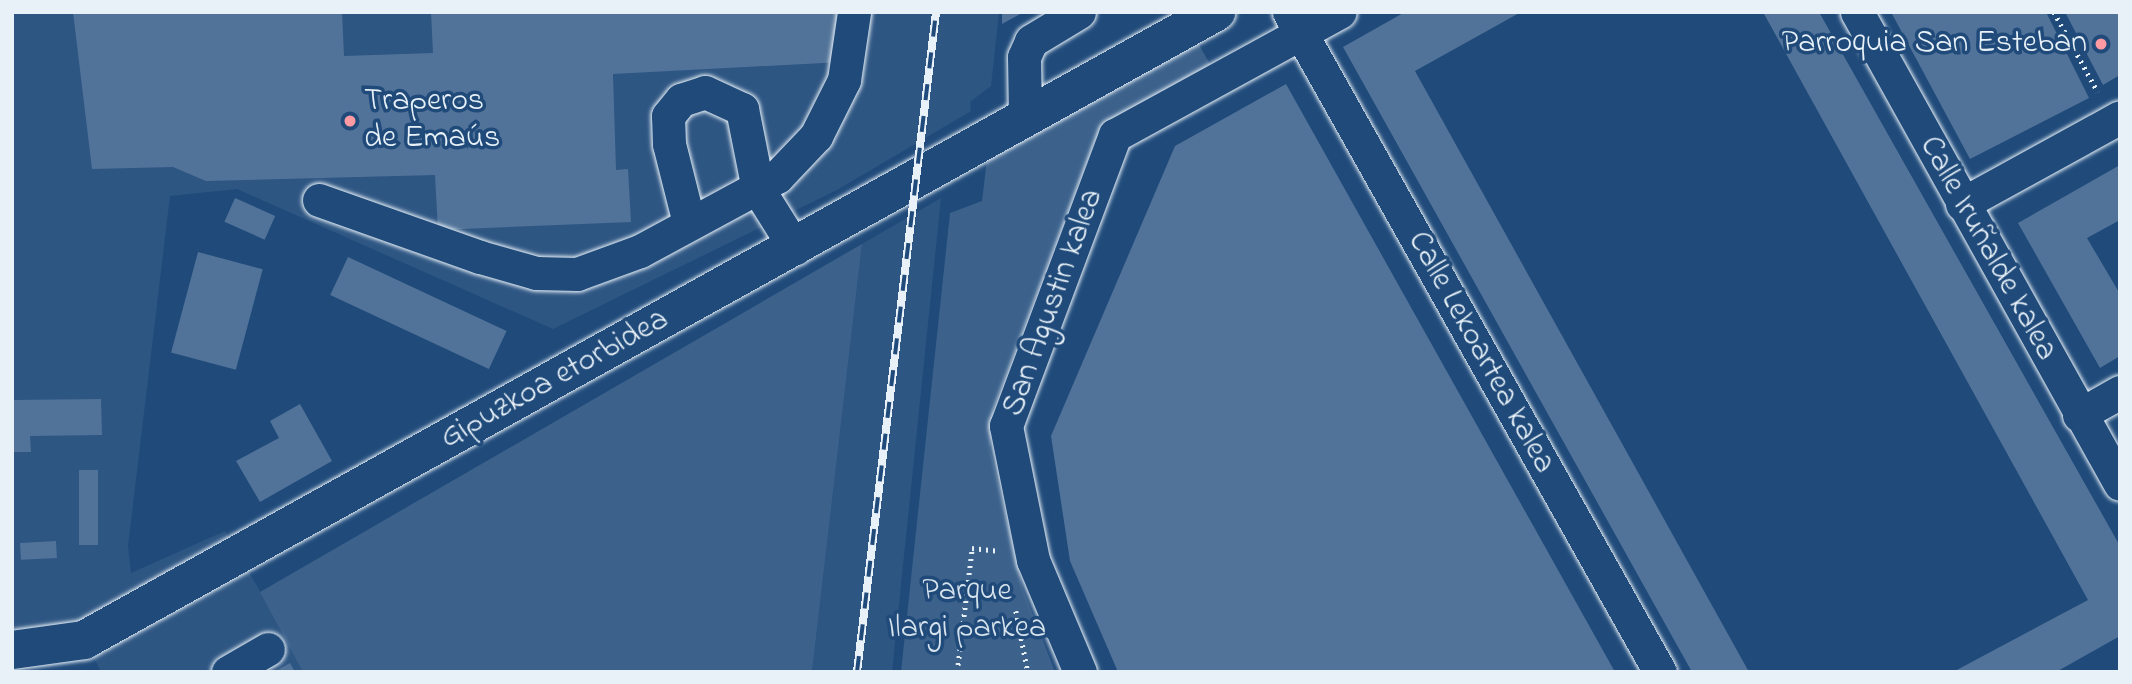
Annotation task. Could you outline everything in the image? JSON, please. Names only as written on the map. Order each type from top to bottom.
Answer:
[{"type":"main road","name":"Gipuzkoa etorbidea","points":[[54,672],[85,640],[796,248],[1216,12]]},
{"type":"main road","name":"Gipuzkoa etorbidea","points":[[12,650],[85,640]]},
{"type":"street","points":[[320,200],[536,273],[577,274],[758,188],[816,135],[851,58],[854,12]]},
{"type":"street","points":[[1025,119],[1024,57],[1031,41],[1079,12]]},
{"type":"street","points":[[1295,23],[1340,12]]},
{"type":"street","name":"Calle Iruñalde kalea","points":[[1857,12],[2079,415],[2120,484]]},
{"type":"street","name":"San Agustin kalea","points":[[1080,672],[1033,560],[1006,426],[1115,135],[1295,23]]},
{"type":"street","name":"Calle Lekoartea kalea","points":[[1295,23],[1660,672]]},
{"type":"street","points":[[689,223],[669,145],[668,116],[681,100],[705,92],[742,109],[758,188],[796,248]]},
{"type":"street","points":[[1962,204],[2111,108]]},
{"type":"street","points":[[2079,415],[2120,392]]},
{"type":"street","points":[[228,672],[268,649]]},
{"type":"path","points":[[2054,12],[2111,108]]},
{"type":"path","points":[[957,672],[972,548],[1000,551]]},
{"type":"path","points":[[1013,595],[1028,672]]},
{"type":"shaded area","points":[[12,12],[999,12],[991,86],[970,102],[971,111],[837,190],[553,329],[237,189],[170,196],[128,546],[131,573],[225,531],[307,672],[101,672],[75,621],[40,633],[12,627]]},
{"type":"shaded area","points":[[941,198],[892,672],[812,672],[862,244]]},
{"type":"green space","name":"Parque Ilargi parkea","points":[[1194,36],[1214,71],[1095,140],[993,409],[990,448],[1023,589],[1055,672],[901,672],[950,213],[982,201],[987,159]]},
{"type":"green space","points":[[862,244],[812,672],[303,672],[260,592]]},
{"type":"building","name":"Traperos de Emaús","points":[[73,12],[342,12],[344,56],[433,53],[431,12],[839,12],[842,62],[613,74],[616,170],[628,169],[631,222],[438,230],[435,175],[206,181],[173,167],[92,169]]},
{"type":"building","points":[[1002,12],[1024,12],[1002,24]]},
{"type":"building","points":[[1405,12],[1521,12],[1415,71],[1749,672],[1692,672],[1343,47]]},
{"type":"building","points":[[1763,12],[1819,12],[2120,546],[2120,636],[2056,672],[1953,672],[2088,600]]},
{"type":"building","points":[[1891,12],[2046,12],[2089,98],[1970,159]]},
{"type":"building","name":"Parroquia San Esteban","points":[[2065,12],[2120,12],[2120,75],[2103,85]]},
{"type":"building","points":[[1286,84],[1615,672],[1118,672],[1070,561],[1051,436],[1175,146]]},
{"type":"building","points":[[2120,165],[2120,220],[2087,238],[2120,294],[2120,356],[2100,368],[2018,223]]},
{"type":"building","points":[[235,198],[275,216],[265,240],[224,222]]},
{"type":"building","points":[[198,252],[263,269],[236,370],[171,352]]},
{"type":"building","points":[[348,257],[507,331],[489,369],[330,295]]},
{"type":"building","points":[[101,399],[102,435],[30,436],[31,452],[12,452],[12,400]]},
{"type":"building","points":[[300,404],[332,461],[260,502],[236,461],[279,438],[270,421]]},
{"type":"building","points":[[79,470],[98,470],[98,545],[79,545]]},
{"type":"building","points":[[56,541],[57,558],[21,560],[20,543]]},
{"type":"building","points":[[290,663],[295,672],[274,672]]},
{"type":"railway","points":[[857,672],[936,12]]},
{"type":"place","name":"Parroquia San Esteban","points":[[2101,44]]},
{"type":"place","name":"Traperos de Emaús","points":[[350,121]]}]
